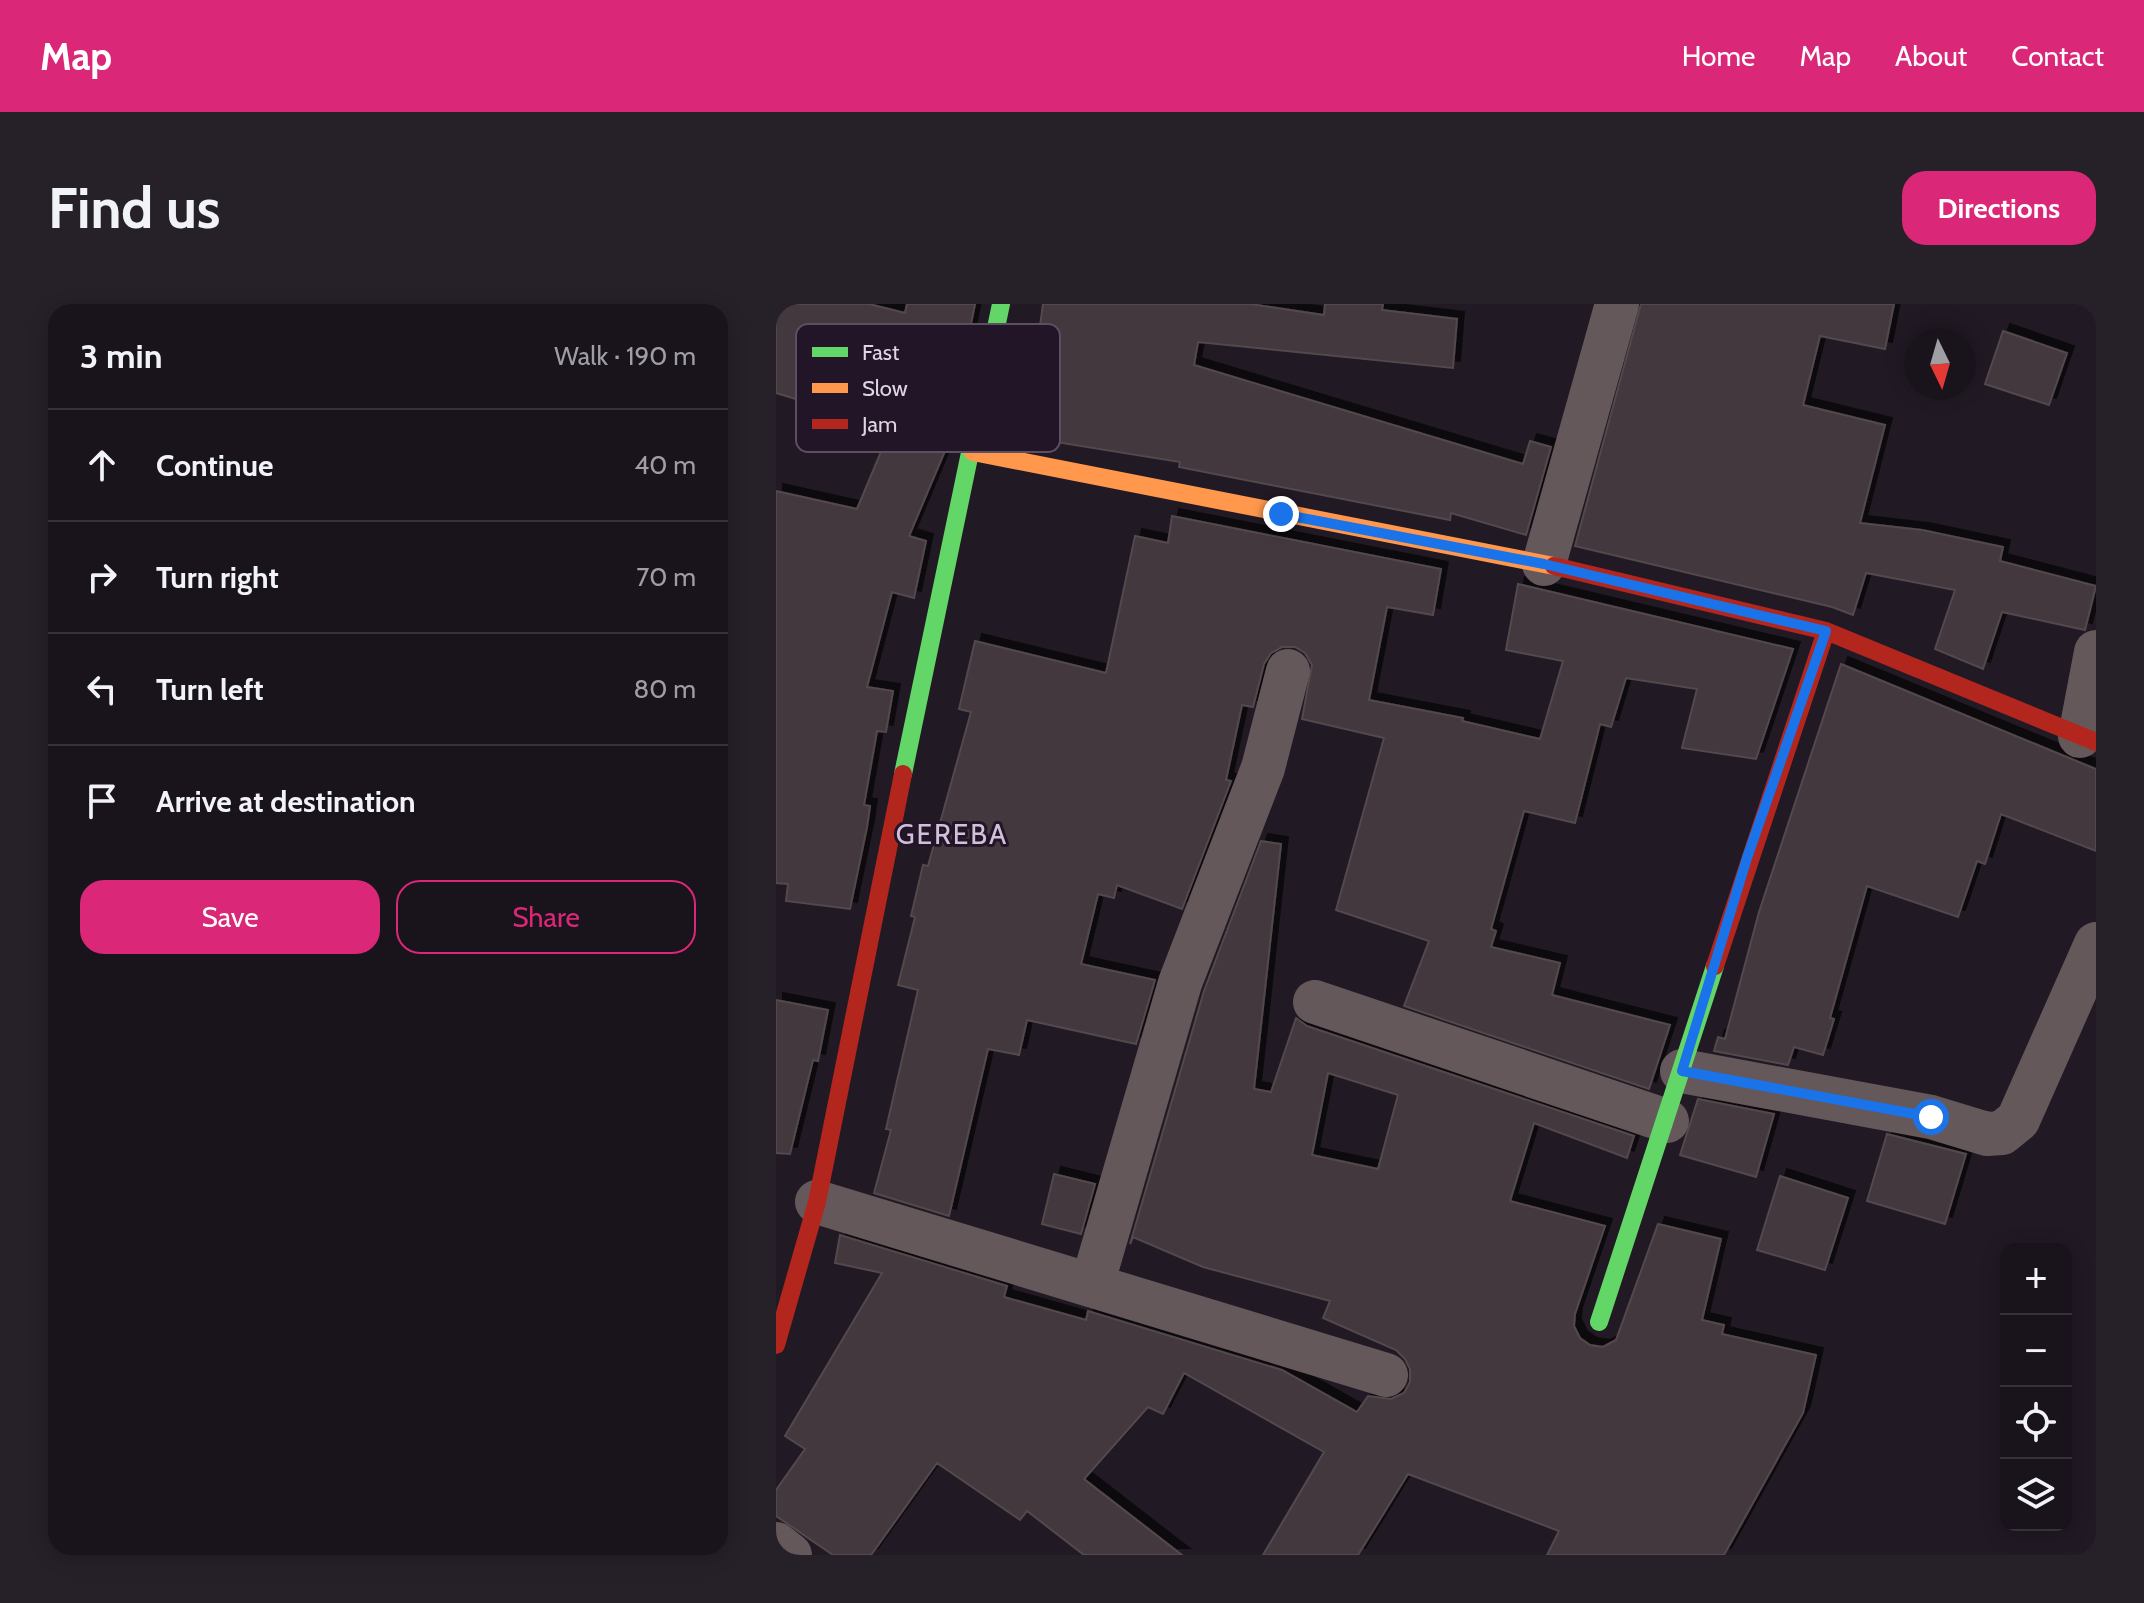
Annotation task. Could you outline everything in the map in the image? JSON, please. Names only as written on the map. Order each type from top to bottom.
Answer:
[{"type":"street","points":[[997,324],[1001,304]]},
{"type":"street","points":[[1544,564],[1617,304]]},
{"type":"street","points":[[776,1345],[817,1202],[838,1087],[973,452],[1544,564],[1826,631],[2088,739],[2096,652]]},
{"type":"street","points":[[1599,1322],[1667,1121],[1747,858],[1826,631]]},
{"type":"street","points":[[1092,1285],[1180,983],[1263,768],[1288,671]]},
{"type":"street","points":[[1682,1071],[1931,1117],[1987,1134],[2002,1133],[2018,1120],[2096,944]]},
{"type":"street","points":[[1315,1002],[1667,1121]]},
{"type":"street","points":[[817,1202],[1386,1375]]},
{"type":"street","points":[[776,1544],[790,1555]]},
{"type":"building","points":[[776,304],[869,304],[905,313],[907,304],[975,304],[971,324],[796,324],[796,399],[776,393]]},
{"type":"building","points":[[1043,304],[1250,304],[1324,315],[1325,304],[1383,304],[1382,310],[1457,319],[1453,368],[1198,342],[1194,365],[1523,464],[1530,441],[1551,447],[1526,535],[1451,513],[1450,520],[1179,467],[1180,462],[1060,443],[1060,324],[1040,324]]},
{"type":"building","points":[[1641,304],[1894,304],[1885,349],[1820,336],[1803,405],[1885,425],[1860,523],[1922,530],[2003,547],[2000,561],[2096,586],[2085,630],[2002,612],[1983,669],[1935,649],[1955,590],[1866,573],[1853,615],[1832,607],[1575,546]]},
{"type":"building","points":[[2003,331],[2067,353],[2049,405],[1985,384]]},
{"type":"building","points":[[881,452],[945,452],[909,536],[926,541],[914,598],[892,592],[867,687],[893,691],[886,732],[877,731],[864,805],[870,806],[867,827],[850,909],[786,901],[788,884],[776,883],[776,491],[857,509]]},
{"type":"building","points":[[1172,516],[1441,569],[1433,615],[1387,607],[1369,700],[1463,718],[1462,721],[1540,739],[1563,661],[1506,650],[1518,584],[1793,649],[1756,759],[1682,748],[1697,689],[1626,678],[1611,727],[1600,724],[1575,823],[1524,811],[1491,929],[1496,931],[1491,947],[1560,963],[1552,995],[1670,1025],[1649,1089],[1404,1006],[1429,941],[1336,910],[1384,738],[1302,719],[1312,665],[1305,653],[1295,647],[1282,647],[1271,653],[1264,664],[1253,707],[1242,705],[1226,780],[1231,781],[1182,909],[1117,885],[1114,898],[1098,894],[1081,964],[1155,980],[1136,1044],[1027,1020],[1019,1055],[988,1049],[949,1216],[874,1193],[891,1130],[886,1129],[918,990],[898,985],[915,917],[911,916],[923,865],[928,866],[971,712],[959,709],[975,641],[1106,673],[1135,536],[1168,543]]},
{"type":"building","points":[[1841,664],[2096,769],[2096,851],[2001,814],[1985,864],[1977,861],[1958,917],[1867,886],[1830,1018],[1834,1019],[1823,1055],[1794,1047],[1788,1065],[1714,1051],[1718,1037],[1725,1039],[1759,912]]},
{"type":"building","points":[[1261,841],[1281,844],[1254,1089],[1271,1092],[1296,1018],[1307,1026],[1634,1136],[1627,1158],[1534,1123],[1510,1201],[1605,1226],[1575,1314],[1574,1326],[1580,1338],[1590,1345],[1603,1347],[1616,1340],[1658,1224],[1721,1239],[1702,1320],[1724,1325],[1722,1334],[1816,1355],[1803,1413],[1724,1555],[1547,1555],[1559,1531],[1408,1474],[1358,1555],[1263,1555],[1324,1452],[1184,1373],[1163,1414],[1148,1407],[1084,1479],[1182,1555],[1084,1555],[1027,1511],[1020,1520],[937,1463],[871,1555],[833,1555],[776,1516],[776,1490],[805,1449],[785,1436],[882,1273],[835,1263],[840,1235],[1007,1286],[1004,1297],[1086,1320],[1088,1311],[1282,1370],[1357,1412],[1368,1396],[1391,1399],[1404,1393],[1410,1382],[1410,1369],[1405,1359],[1396,1350],[1323,1318],[1330,1301],[1203,1267],[1133,1237],[1130,1244],[1204,991]],"holes":[[[1328,1073],[1398,1095],[1378,1169],[1312,1155]]]},
{"type":"building","points":[[776,1000],[828,1010],[818,1061],[813,1060],[790,1154],[776,1153]]},
{"type":"building","points":[[1698,1099],[1774,1114],[1756,1177],[1680,1155]]},
{"type":"building","points":[[1887,1134],[1966,1154],[1945,1224],[1867,1201]]},
{"type":"building","points":[[1054,1174],[1095,1184],[1081,1234],[1042,1224]]},
{"type":"building","points":[[1780,1176],[1848,1198],[1825,1270],[1757,1250]]},
{"type":"traffic: fast","points":[[997,324],[1001,304]]},
{"type":"traffic: fast","points":[[903,774],[970,452]]},
{"type":"traffic: fast","points":[[1599,1322],[1715,966]]},
{"type":"traffic: slow","points":[[973,452],[1554,566]]},
{"type":"traffic: jam","points":[[1554,566],[1826,631],[2096,742]]},
{"type":"traffic: jam","points":[[1715,966],[1826,631]]},
{"type":"traffic: jam","points":[[776,1345],[817,1202],[903,774]]},
{"type":"district","name":"GEREBA","points":[[952,834]]},
{"type":"route","points":[[1281,514],[1544,564],[1826,631],[1747,858],[1682,1071],[1931,1117]]}]
